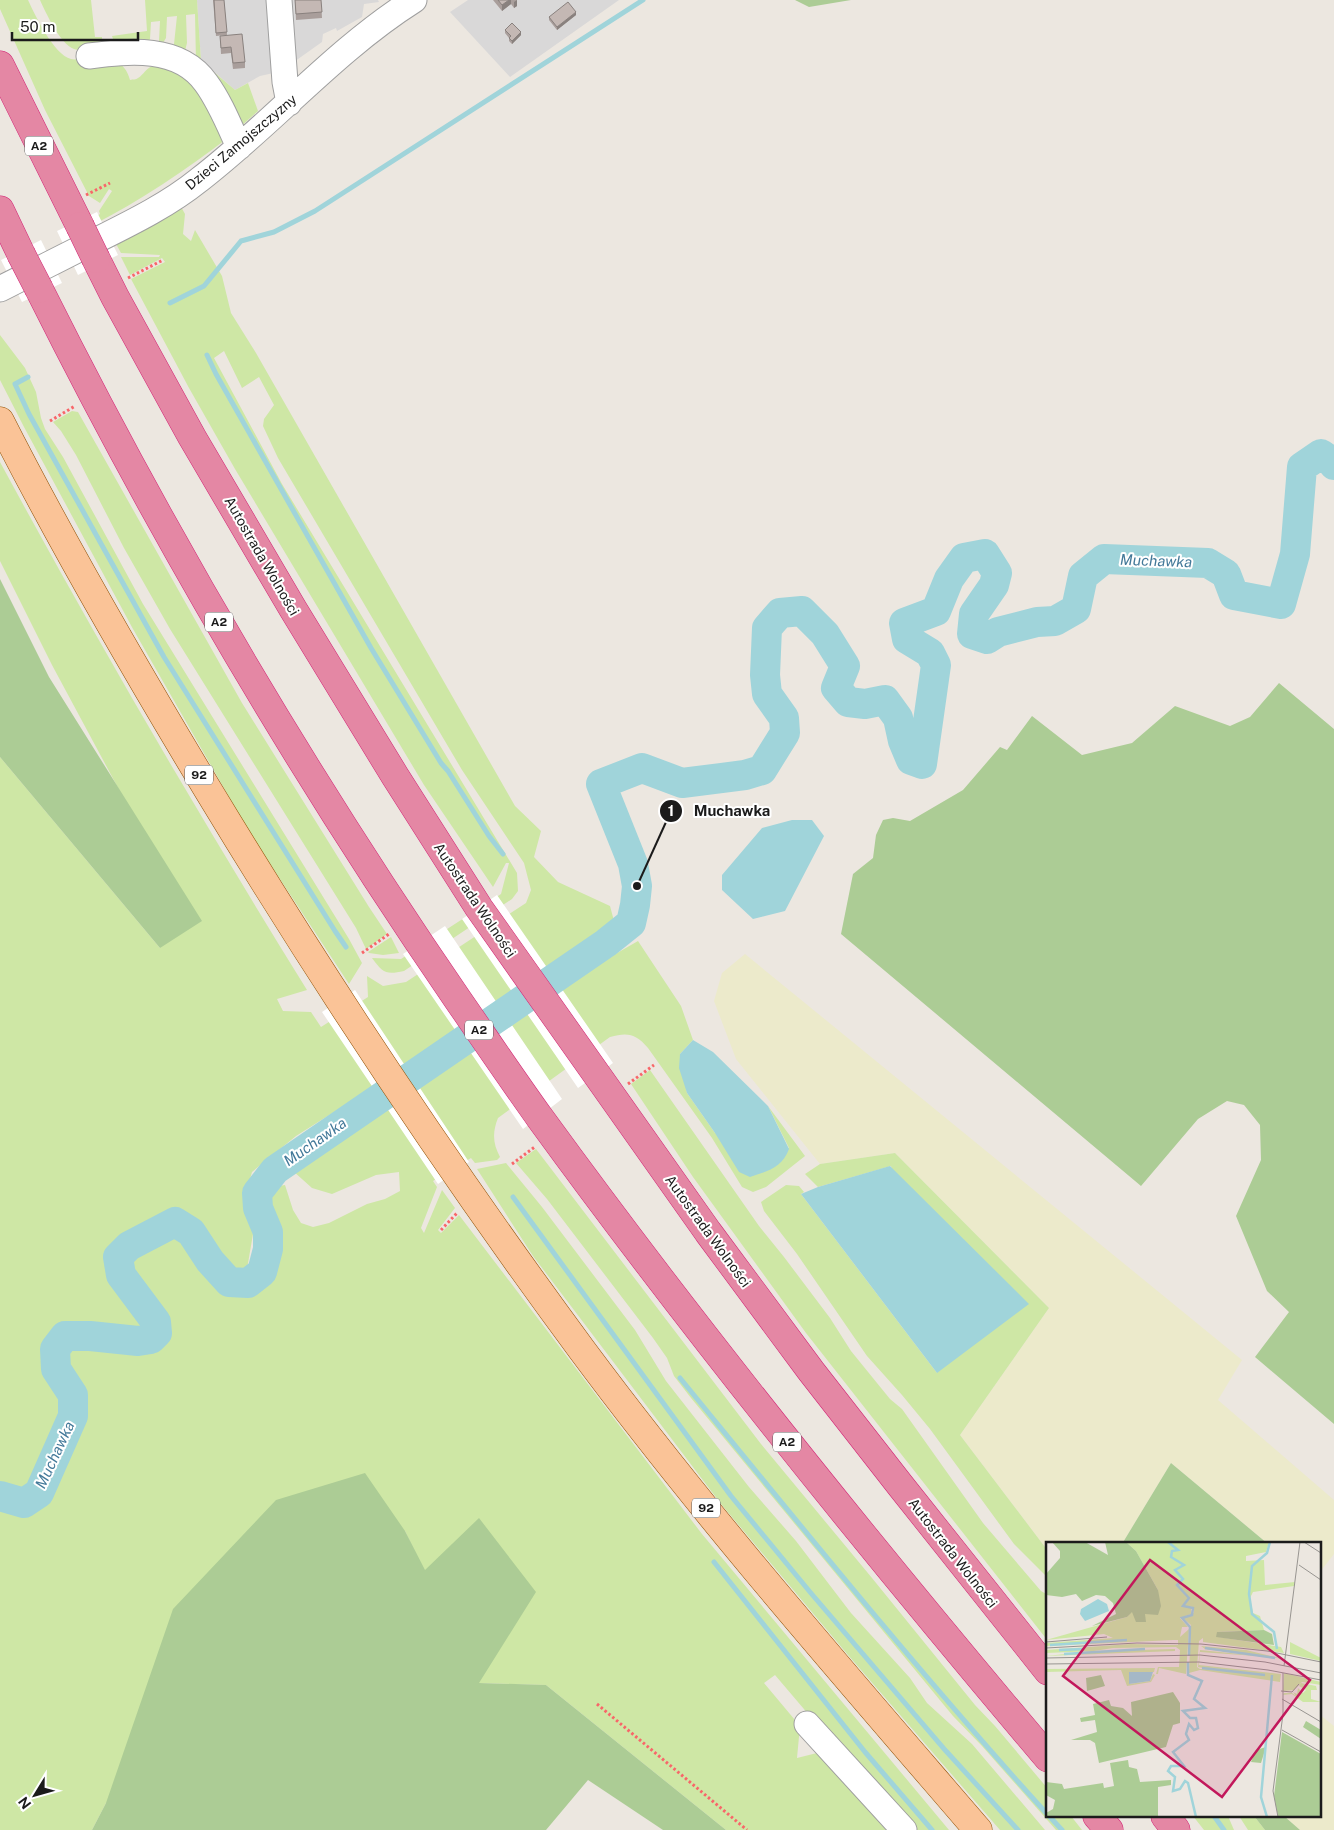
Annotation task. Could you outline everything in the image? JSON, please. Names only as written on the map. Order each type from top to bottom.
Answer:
[{"type":"highway","name":"Autostrada Wolności","points":[[0,65],[120,306],[188,429],[293,609],[395,776],[479,908],[708,1232],[811,1371],[1046,1669]]},
{"type":"highway","name":"A2","points":[[0,210],[110,427],[214,614],[340,822],[413,933],[538,1116],[735,1377],[1046,1756]]},
{"type":"highway","points":[[1099,1818],[1109,1830]]},
{"type":"highway","points":[[1167,1818],[1176,1830]]},
{"type":"main road","name":"92","points":[[0,421],[26,473],[146,688],[338,999],[455,1170],[583,1351],[679,1475],[836,1664],[978,1830]]},
{"type":"street","points":[[279,0],[289,103]]},
{"type":"street","name":"Dzieci Zamojszczyzny","points":[[0,289],[156,209],[198,182],[355,44],[398,10],[414,0]]},
{"type":"street","points":[[89,56],[143,52],[170,57],[186,64],[204,81],[212,92],[239,147]]},
{"type":"street","points":[[807,1724],[904,1830]]},
{"type":"path","points":[[128,278],[162,260]]},
{"type":"path","points":[[50,421],[76,406]]},
{"type":"path","points":[[362,953],[413,933]]},
{"type":"path","points":[[603,1085],[654,1065]]},
{"type":"path","points":[[512,1164],[537,1145]]},
{"type":"path","points":[[597,1704],[747,1830]]},
{"type":"shaded area","points":[[197,0],[272,0],[278,72],[260,76],[235,90],[201,61]]},
{"type":"shaded area","points":[[288,0],[378,0],[379,2],[364,4],[362,17],[337,31],[336,28],[323,34],[322,42],[291,64]]},
{"type":"shaded area","points":[[468,0],[619,0],[510,77],[450,12]]},
{"type":"shaded area","points":[[745,954],[1242,1360],[1218,1400],[1334,1500],[1334,1554],[1322,1569],[1322,1542],[1266,1542],[1171,1463],[1123,1542],[1046,1542],[1046,1548],[960,1435],[1049,1308],[895,1153],[820,1164],[736,1059],[714,1001],[722,973]]},
{"type":"shaded area","points":[[1322,1717],[1334,1726],[1334,1830],[1300,1830],[1286,1818],[1322,1818]]},
{"type":"green space","points":[[0,0],[28,0],[52,43],[65,56],[71,59],[98,58],[118,62],[127,72],[130,80],[137,79],[150,67],[156,65],[173,68],[183,74],[202,93],[229,137],[162,184],[91,226],[89,222],[100,214],[99,211],[112,191],[109,189],[100,203],[89,196],[45,110],[0,9]]},
{"type":"green space","points":[[40,0],[91,0],[95,37],[102,37],[102,49],[81,50],[69,46],[54,28]]},
{"type":"green space","points":[[145,0],[197,0],[201,61],[235,90],[248,83],[258,111],[240,127],[196,62],[195,14],[186,15],[187,43],[185,51],[175,52],[177,16],[167,17],[166,38],[161,46],[159,41],[160,21],[151,22],[150,39],[144,47],[114,42],[112,36],[147,31]]},
{"type":"green space","points":[[795,0],[851,0],[809,7]]},
{"type":"green space","points":[[180,205],[185,214],[183,234],[191,241],[195,230],[222,276],[231,313],[256,353],[515,806],[541,831],[534,857],[558,882],[610,906],[614,921],[418,1059],[296,1136],[252,1172],[246,1193],[253,1234],[246,1275],[236,1276],[220,1260],[199,1232],[189,1224],[170,1219],[156,1221],[143,1226],[121,1244],[115,1256],[113,1269],[118,1287],[149,1325],[149,1330],[135,1332],[88,1328],[51,1332],[91,1346],[128,1348],[149,1345],[160,1337],[165,1322],[140,1286],[128,1262],[134,1251],[167,1234],[183,1233],[216,1283],[244,1295],[260,1290],[275,1271],[276,1248],[268,1202],[279,1186],[285,1185],[293,1210],[301,1223],[313,1227],[329,1223],[367,1204],[385,1199],[400,1191],[399,1172],[376,1175],[332,1194],[312,1188],[293,1171],[316,1153],[598,964],[638,941],[681,1006],[693,1040],[680,1054],[687,1093],[715,1133],[789,1148],[768,1106],[805,1156],[766,1187],[753,1192],[742,1187],[712,1138],[648,1048],[631,1035],[616,1035],[610,1037],[498,1118],[494,1134],[496,1148],[500,1157],[497,1160],[475,1163],[471,1158],[433,1181],[437,1187],[421,1228],[424,1233],[442,1190],[455,1208],[438,1230],[441,1233],[459,1215],[702,1534],[949,1830],[911,1830],[843,1755],[775,1675],[764,1683],[800,1726],[797,1758],[821,1752],[886,1830],[726,1830],[546,1685],[478,1683],[405,1531],[106,1803],[92,1830],[0,1830],[0,757],[160,948],[181,905],[52,665],[0,561],[0,462],[149,728],[307,990],[277,999],[283,1011],[311,1012],[321,1027],[368,997],[367,976],[383,986],[406,982],[526,903],[531,890],[524,863],[462,770],[278,458],[263,426],[264,419],[274,405],[259,377],[242,388],[224,351],[214,358],[282,484],[517,873],[518,891],[512,899],[404,971],[385,972],[372,958],[401,959],[501,894],[509,863],[506,863],[493,887],[424,785],[235,469],[131,279],[165,262],[162,258],[130,275],[121,257],[159,257],[160,255],[121,253],[115,242]]},
{"type":"green space","points":[[0,335],[25,368],[36,392],[45,429],[63,457],[143,604],[362,963],[349,984],[249,832],[133,629],[24,427],[0,380]]},
{"type":"green space","points":[[72,411],[78,412],[242,703],[387,934],[366,949],[356,928],[170,629],[124,548],[76,455],[53,422]]},
{"type":"green space","points":[[0,579],[49,677],[202,921],[160,948],[0,757]]},
{"type":"green space","points":[[1279,683],[1334,729],[1334,1424],[1255,1357],[1289,1312],[1267,1291],[1236,1216],[1261,1160],[1260,1125],[1244,1105],[1227,1101],[1198,1119],[1141,1186],[841,934],[853,874],[873,858],[876,835],[883,820],[893,818],[910,821],[963,790],[1000,747],[1007,750],[1032,716],[1082,755],[1132,743],[1175,706],[1230,726],[1250,717]]},
{"type":"green space","points":[[391,937],[399,953],[383,955],[368,952]]},
{"type":"green space","points":[[650,1070],[759,1226],[830,1318],[851,1351],[890,1399],[902,1409],[983,1523],[1041,1591],[1046,1594],[1046,1638],[806,1333],[693,1177],[631,1084]]},
{"type":"green space","points":[[536,1149],[761,1444],[975,1705],[1046,1787],[1046,1818],[1073,1818],[1082,1830],[1056,1830],[953,1716],[691,1398],[674,1376],[667,1358],[653,1338],[547,1199],[516,1163]]},
{"type":"green space","points":[[895,1153],[1049,1308],[960,1435],[1046,1548],[1046,1576],[1014,1544],[930,1429],[867,1356],[797,1254],[764,1211],[761,1202],[786,1185],[799,1186],[804,1192],[801,1194],[937,1373],[891,1166],[818,1187],[805,1174],[820,1164]]},
{"type":"green space","points":[[506,1163],[542,1207],[635,1330],[666,1381],[749,1487],[796,1541],[851,1613],[910,1678],[927,1703],[972,1744],[1045,1830],[1000,1830],[848,1655],[721,1504],[533,1256],[477,1169]]},
{"type":"green space","points":[[1171,1463],[1266,1542],[1123,1542]]},
{"type":"green space","points":[[365,1473],[405,1531],[425,1570],[479,1518],[536,1592],[479,1683],[546,1685],[726,1830],[663,1830],[588,1780],[546,1830],[92,1830],[106,1803],[173,1609],[276,1500]]},
{"type":"green space","points":[[1195,1818],[1229,1818],[1234,1830],[1204,1830]]},
{"type":"green space","points":[[1240,1818],[1256,1818],[1265,1830],[1248,1830]]},
{"type":"green space","points":[[1256,1818],[1286,1818],[1300,1830],[1265,1830]]},
{"type":"water","points":[[792,820],[812,820],[824,836],[785,911],[753,919],[722,890],[722,875],[762,828]]},
{"type":"water","points":[[693,1040],[713,1052],[768,1106],[789,1149],[782,1161],[774,1168],[750,1177],[739,1172],[687,1093],[679,1068],[680,1054]]},
{"type":"water","points":[[890,1166],[1029,1304],[937,1373],[801,1194],[818,1187]]},
{"type":"pier","points":[[97,212],[118,255],[78,275],[57,231]]},
{"type":"pier","points":[[41,240],[62,283],[22,302],[1,260]]},
{"type":"pier","points":[[497,895],[613,1063],[578,1088],[462,919]]},
{"type":"pier","points":[[445,926],[562,1099],[523,1129],[403,954]]},
{"type":"pier","points":[[355,990],[469,1162],[438,1184],[322,1012]]},
{"type":"building","points":[[214,0],[224,0],[227,32],[216,33]]},
{"type":"building","points":[[295,0],[321,0],[322,12],[296,14]]},
{"type":"building","points":[[498,0],[509,0],[502,5]]},
{"type":"building","points":[[568,2],[576,12],[557,27],[549,17]]},
{"type":"building","points":[[512,23],[521,32],[512,41],[509,38],[511,36],[505,30]]},
{"type":"building","points":[[242,34],[245,62],[233,63],[231,47],[221,48],[220,36]]},
{"type":"waterway","points":[[170,303],[204,286],[241,241],[274,232],[315,211],[643,0]]},
{"type":"waterway","points":[[207,355],[371,648],[441,763],[503,854]]},
{"type":"waterway","points":[[28,377],[15,384],[29,414],[164,657],[346,947]]},
{"type":"waterway","name":"Muchawka","points":[[0,1496],[24,1503],[39,1493],[73,1416],[73,1395],[56,1369],[55,1349],[65,1336],[90,1336],[138,1341],[151,1339],[157,1333],[156,1322],[121,1275],[118,1257],[129,1246],[175,1222],[191,1232],[210,1261],[229,1282],[248,1283],[262,1272],[268,1249],[268,1232],[258,1208],[257,1193],[275,1170],[606,943],[631,923],[637,886],[633,864],[601,784],[642,768],[682,783],[745,775],[762,770],[785,733],[784,718],[767,694],[765,675],[767,628],[780,613],[802,611],[825,634],[845,666],[836,688],[848,702],[865,704],[885,700],[898,718],[903,741],[911,760],[922,764],[936,665],[930,653],[907,639],[904,623],[936,611],[949,579],[964,558],[985,554],[997,573],[994,585],[974,614],[972,634],[987,639],[998,632],[1037,622],[1055,621],[1076,609],[1083,576],[1104,559],[1208,563],[1226,574],[1234,595],[1281,604],[1295,554],[1302,467],[1321,454],[1334,465]]},
{"type":"waterway","points":[[513,1197],[731,1496],[946,1751],[1018,1830]]},
{"type":"waterway","points":[[680,1378],[907,1654],[1046,1813]]},
{"type":"waterway","points":[[714,1562],[865,1752],[932,1830]]},
{"type":"waterway","points":[[1051,1818],[1062,1830]]},
{"type":"waterway","points":[[1215,1818],[1224,1830]]},
{"type":"place","name":"Muchawka","points":[[637,886]]}]
